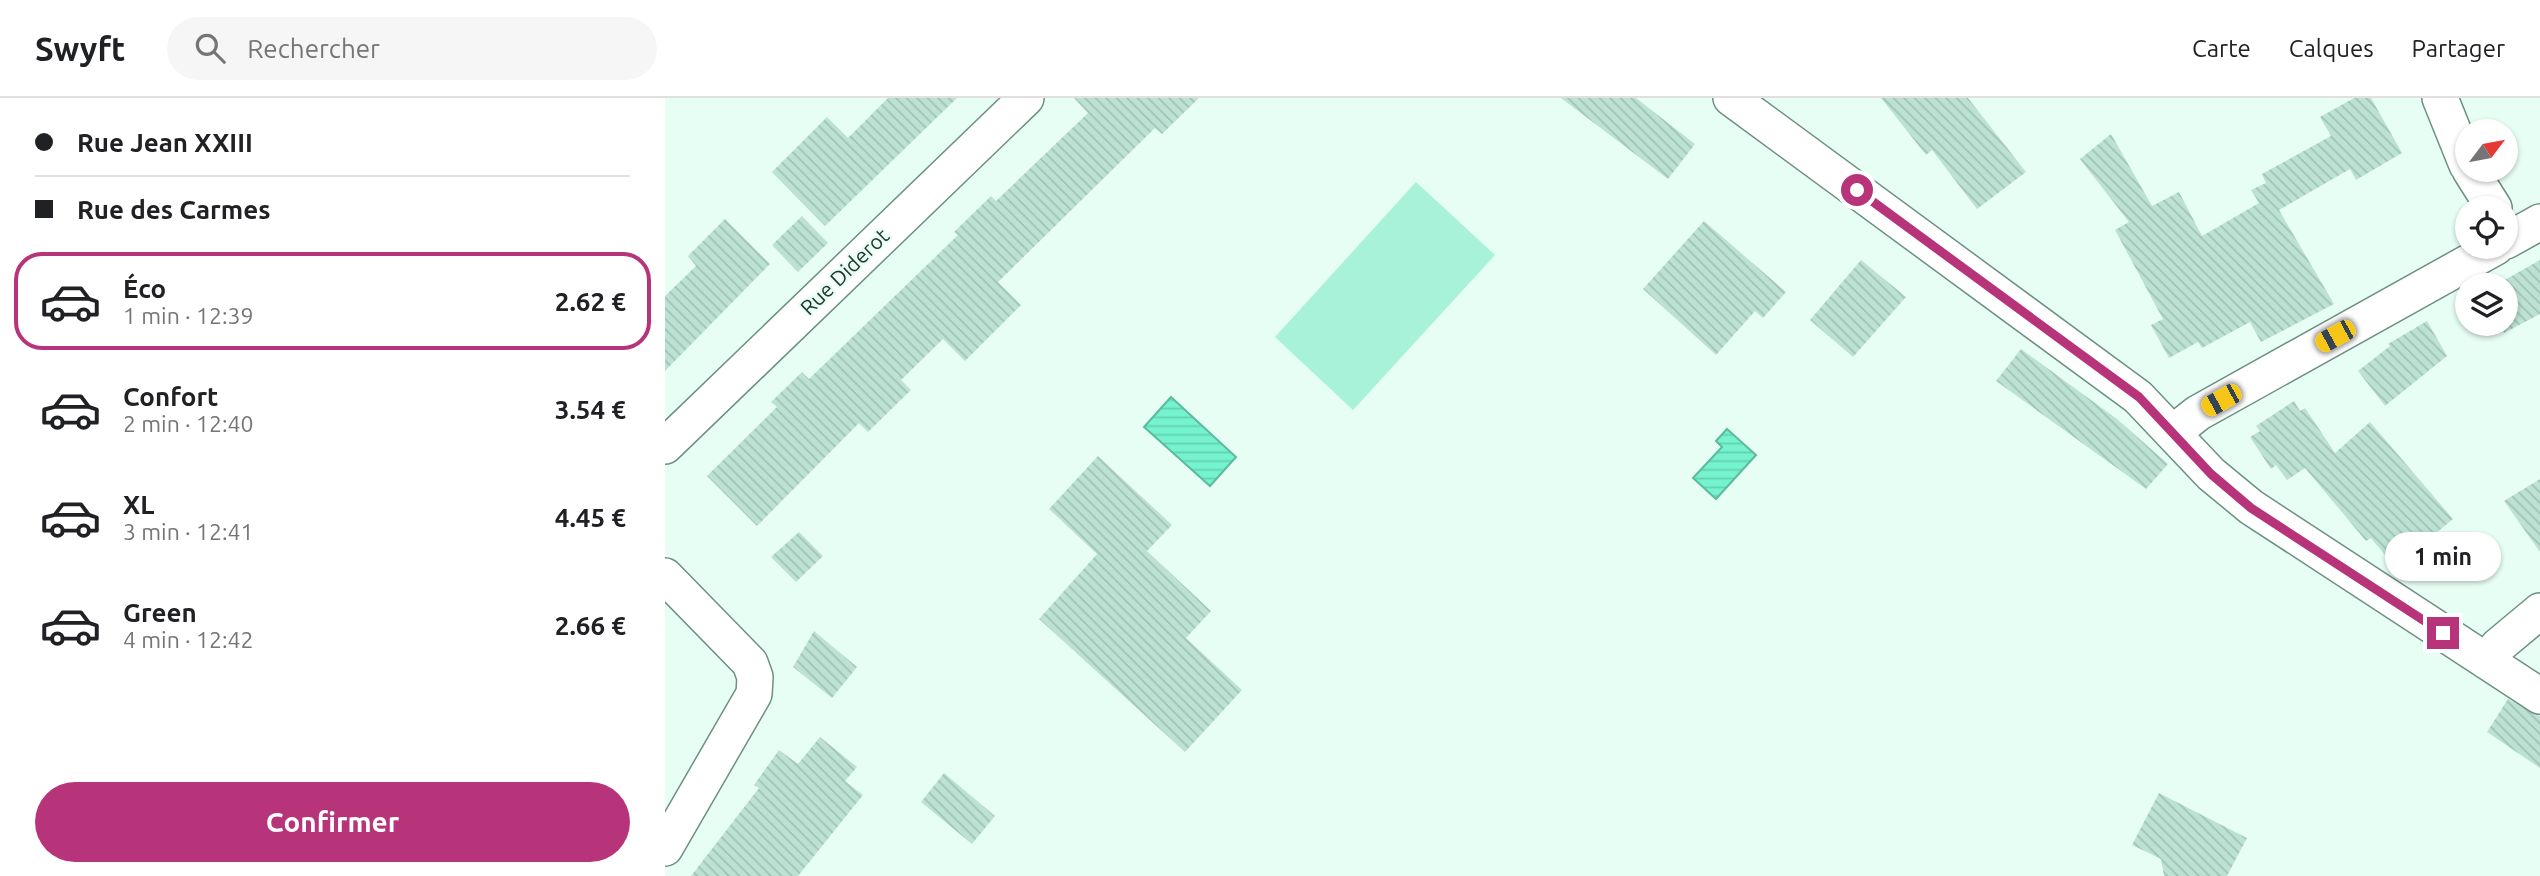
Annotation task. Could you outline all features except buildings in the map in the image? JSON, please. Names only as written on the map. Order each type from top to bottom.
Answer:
[{"type":"street","name":"Rue Diderot","points":[[665,446],[1026,98]]},
{"type":"street","points":[[1731,98],[2139,397],[2211,474],[2251,508],[2540,696]]},
{"type":"street","points":[[2440,98],[2455,134]]},
{"type":"street","points":[[2173,432],[2197,413],[2470,259]]},
{"type":"street","points":[[665,576],[750,663],[755,677],[754,694],[665,848]]},
{"type":"street","points":[[2486,661],[2498,646],[2540,611]]},
{"type":"shaded area","points":[[1416,182],[1495,255],[1353,410],[1275,337]]},
{"type":"shaded area","points":[[1171,397],[1236,457],[1210,486],[1144,427]]},
{"type":"shaded area","points":[[1727,429],[1756,455],[1716,499],[1693,478],[1722,447],[1716,441]]},
{"type":"route","points":[[1857,190],[2139,397],[2211,474],[2251,508],[2443,633]]}]
